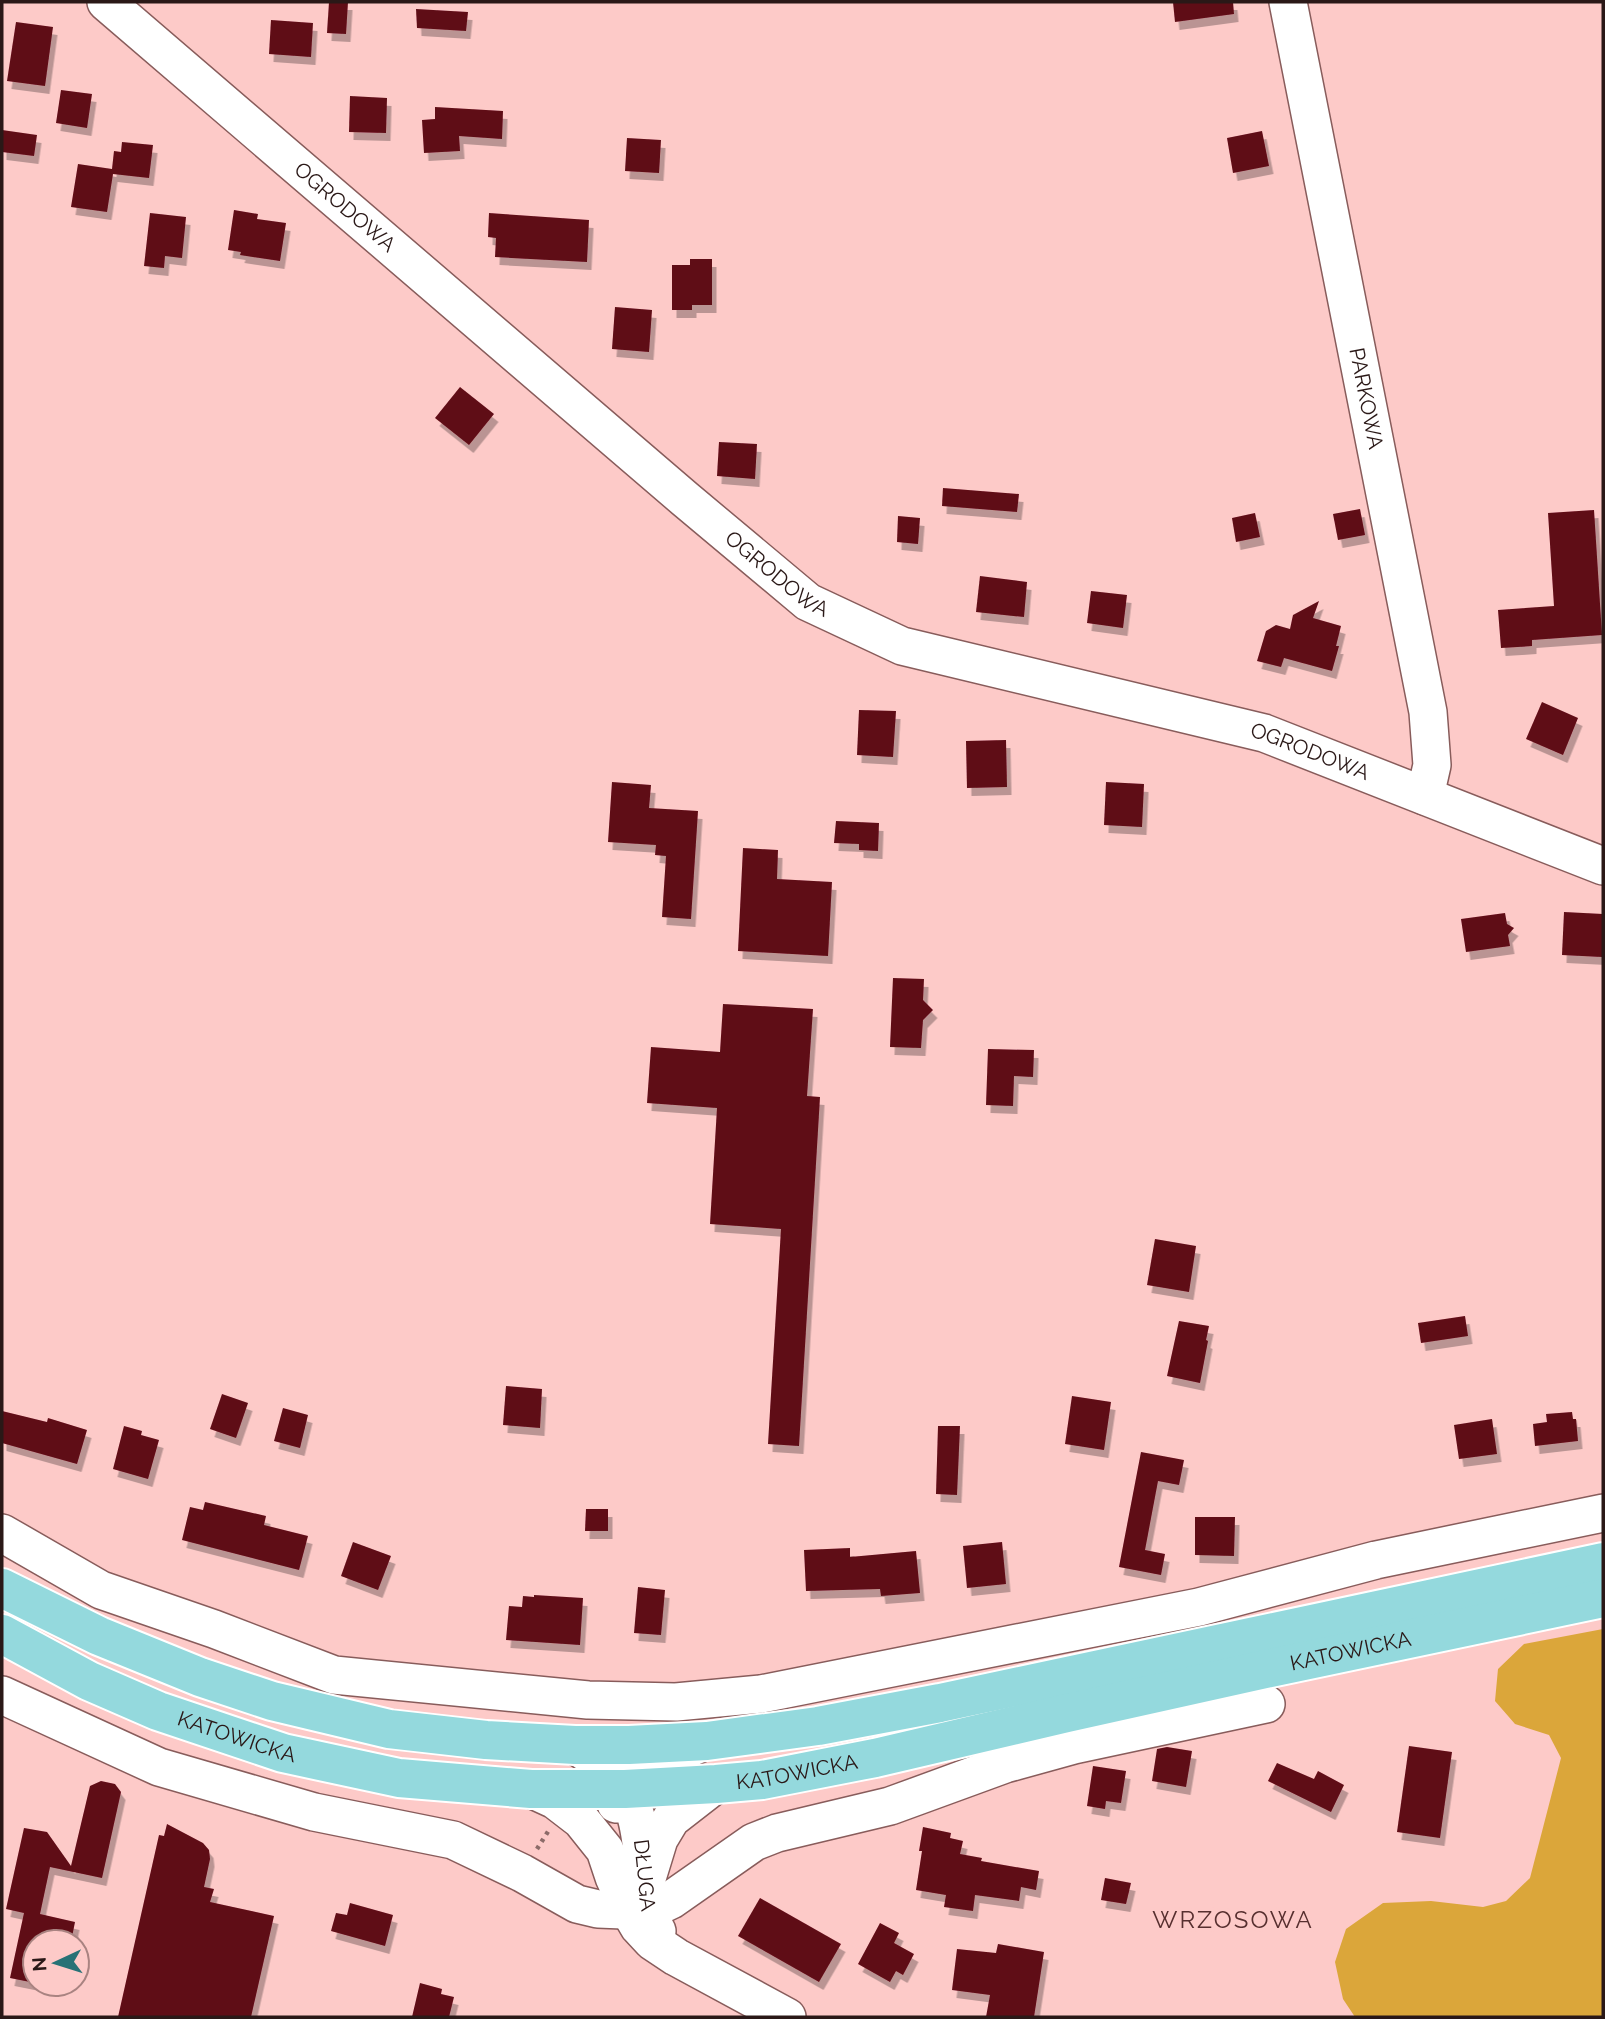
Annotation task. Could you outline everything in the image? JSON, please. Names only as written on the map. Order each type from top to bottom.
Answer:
[{"type":"main road","name":"KATOWICKA","points":[[2,1588],[99,1636],[212,1681],[272,1701],[389,1729],[486,1740],[629,1745],[707,1741],[785,1731],[940,1703],[1603,1562]]},
{"type":"main road","name":"KATOWICKA","points":[[2,1634],[89,1681],[158,1712],[283,1753],[399,1778],[531,1789],[625,1789],[762,1780],[875,1758],[1171,1690],[1603,1598]]},
{"type":"street","name":"OGRODOWA","points":[[106,2],[808,602],[902,646],[1264,733],[1603,866]]},
{"type":"street","name":"PARKOWA","points":[[1288,2],[1429,712],[1432,765],[1425,796]]},
{"type":"street","points":[[2,1533],[101,1590],[334,1675],[589,1700],[676,1702],[761,1694],[1185,1609],[1376,1560],[1603,1513]]},
{"type":"street","points":[[2,1695],[159,1767],[314,1812],[453,1840],[577,1904],[598,1909],[671,1900],[754,1842],[777,1833],[890,1806],[1004,1763],[1074,1745],[1266,1704]]},
{"type":"street","name":"DŁUGA","points":[[605,1850],[611,1814],[625,1789],[646,1770],[707,1741]]},
{"type":"street","name":"DŁUGA","points":[[575,1745],[613,1773],[625,1789],[638,1820],[641,1903],[639,1927],[652,1941],[676,1957],[787,2017]]},
{"type":"street","points":[[641,1903],[656,1848],[665,1828],[680,1812],[716,1784]]},
{"type":"street","name":"DŁUGA","points":[[531,1789],[555,1800],[582,1820],[605,1850],[614,1877],[641,1903]]},
{"type":"shaded area","points":[[1603,1629],[1603,2017],[1355,2017],[1343,1999],[1335,1962],[1346,1929],[1383,1903],[1431,1901],[1483,1907],[1506,1901],[1530,1878],[1561,1758],[1549,1735],[1515,1724],[1495,1701],[1498,1669],[1524,1644]]},
{"type":"building","points":[[329,2],[348,2],[346,34],[327,33]]},
{"type":"building","points":[[1173,2],[1233,2],[1234,14],[1175,22]]},
{"type":"building","points":[[416,9],[468,12],[466,31],[417,28]]},
{"type":"building","points":[[271,20],[313,23],[311,57],[269,54]]},
{"type":"building","points":[[16,22],[53,27],[45,86],[7,81]]},
{"type":"building","points":[[61,90],[92,94],[87,128],[56,123]]},
{"type":"building","points":[[350,96],[387,98],[386,133],[349,132]]},
{"type":"building","points":[[435,107],[503,111],[502,139],[459,136],[460,151],[424,153],[422,120],[435,119]]},
{"type":"building","points":[[2,130],[37,135],[34,156],[2,152]]},
{"type":"building","points":[[1262,131],[1269,166],[1233,173],[1227,138]]},
{"type":"building","points":[[627,138],[661,140],[659,173],[625,171]]},
{"type":"building","points":[[122,142],[153,145],[149,178],[113,174],[107,212],[71,207],[78,164],[112,169],[114,151],[121,152]]},
{"type":"building","points":[[234,210],[258,214],[257,219],[286,223],[280,261],[240,255],[241,252],[228,250]]},
{"type":"building","points":[[150,213],[186,217],[182,258],[165,256],[164,268],[144,266]]},
{"type":"building","points":[[489,213],[589,220],[587,262],[495,257],[496,238],[488,237]]},
{"type":"building","points":[[690,259],[712,259],[712,305],[692,305],[692,310],[672,310],[672,265],[690,265]]},
{"type":"building","points":[[615,307],[652,310],[649,352],[612,349]]},
{"type":"building","points":[[460,387],[494,414],[469,445],[435,418]]},
{"type":"building","points":[[719,442],[757,444],[755,479],[717,476]]},
{"type":"building","points":[[943,488],[1019,494],[1017,512],[942,506]]},
{"type":"building","points":[[1360,509],[1365,535],[1338,540],[1333,514]]},
{"type":"building","points":[[1594,510],[1602,635],[1532,640],[1532,646],[1501,648],[1498,610],[1554,606],[1548,513]]},
{"type":"building","points":[[1255,513],[1260,537],[1236,542],[1232,518]]},
{"type":"building","points":[[898,516],[920,518],[918,544],[897,542]]},
{"type":"building","points":[[980,576],[1027,582],[1024,617],[976,612]]},
{"type":"building","points":[[1091,591],[1127,595],[1123,628],[1087,623]]},
{"type":"building","points":[[1319,601],[1313,618],[1341,626],[1332,671],[1284,658],[1281,667],[1257,661],[1266,631],[1276,625],[1290,629],[1293,615]]},
{"type":"building","points":[[1542,702],[1578,718],[1563,755],[1526,739]]},
{"type":"building","points":[[859,710],[896,711],[893,757],[857,755]]},
{"type":"building","points":[[1006,740],[1007,787],[967,788],[966,741]]},
{"type":"building","points":[[612,782],[651,785],[649,808],[698,811],[691,919],[662,917],[666,856],[655,855],[656,845],[608,842]]},
{"type":"building","points":[[1106,782],[1144,784],[1142,827],[1104,825]]},
{"type":"building","points":[[836,821],[879,823],[878,851],[859,850],[859,844],[834,843]]},
{"type":"building","points":[[743,848],[778,850],[777,879],[832,882],[828,956],[738,951]]},
{"type":"building","points":[[1564,912],[1603,914],[1602,957],[1562,955]]},
{"type":"building","points":[[1505,913],[1507,924],[1514,928],[1508,935],[1510,946],[1466,952],[1461,919]]},
{"type":"building","points":[[893,978],[924,979],[923,1000],[933,1010],[923,1020],[921,1048],[890,1047]]},
{"type":"building","points":[[723,1004],[813,1009],[807,1096],[820,1097],[799,1446],[768,1444],[781,1229],[710,1224],[717,1108],[647,1103],[651,1047],[720,1052]]},
{"type":"building","points":[[988,1049],[1034,1050],[1033,1077],[1014,1076],[1013,1106],[986,1105]]},
{"type":"building","points":[[1155,1239],[1196,1246],[1189,1292],[1147,1285]]},
{"type":"building","points":[[1465,1316],[1468,1336],[1421,1343],[1418,1323]]},
{"type":"building","points":[[1179,1321],[1209,1326],[1200,1383],[1167,1376]]},
{"type":"building","points":[[506,1386],[542,1389],[540,1428],[503,1425]]},
{"type":"building","points":[[222,1394],[248,1403],[236,1438],[210,1429]]},
{"type":"building","points":[[1072,1396],[1111,1402],[1104,1450],[1065,1444]]},
{"type":"building","points":[[283,1408],[308,1415],[300,1448],[274,1441]]},
{"type":"building","points":[[2,1411],[47,1422],[48,1418],[87,1430],[77,1464],[2,1443]]},
{"type":"building","points":[[1572,1412],[1573,1419],[1576,1419],[1578,1441],[1535,1446],[1533,1424],[1547,1422],[1546,1414]]},
{"type":"building","points":[[1492,1419],[1497,1454],[1459,1459],[1454,1425]]},
{"type":"building","points":[[124,1426],[159,1440],[148,1479],[113,1469]]},
{"type":"building","points":[[938,1426],[960,1426],[957,1495],[936,1494]]},
{"type":"building","points":[[1141,1452],[1184,1460],[1179,1485],[1158,1481],[1145,1550],[1165,1554],[1161,1575],[1119,1567]]},
{"type":"building","points":[[205,1502],[266,1516],[264,1525],[308,1536],[299,1570],[182,1540],[190,1507],[203,1510]]},
{"type":"building","points":[[586,1509],[608,1509],[608,1531],[585,1531]]},
{"type":"building","points":[[1195,1517],[1235,1517],[1234,1556],[1195,1555]]},
{"type":"building","points":[[353,1542],[391,1556],[378,1590],[341,1576]]},
{"type":"building","points":[[1002,1542],[1006,1584],[967,1588],[963,1546]]},
{"type":"building","points":[[850,1548],[850,1557],[916,1551],[920,1593],[881,1596],[880,1589],[806,1591],[804,1550]]},
{"type":"building","points":[[638,1587],[665,1590],[661,1635],[634,1633]]},
{"type":"building","points":[[523,1596],[583,1598],[580,1645],[506,1640],[509,1606],[522,1607]]},
{"type":"building","points":[[1409,1746],[1452,1752],[1440,1838],[1397,1832]]},
{"type":"building","points":[[1167,1747],[1192,1751],[1186,1787],[1152,1781],[1157,1749]]},
{"type":"building","points":[[1277,1763],[1314,1779],[1318,1771],[1344,1785],[1331,1812],[1268,1781]]},
{"type":"building","points":[[1093,1766],[1126,1771],[1121,1803],[1106,1801],[1105,1809],[1087,1806]]},
{"type":"building","points":[[101,1781],[115,1784],[121,1792],[102,1878],[50,1867],[40,1914],[75,1922],[74,1928],[21,1928],[21,1980],[10,1978],[24,1913],[6,1909],[24,1828],[47,1832],[71,1866],[90,1786]]},
{"type":"building","points":[[167,1824],[203,1843],[209,1850],[210,1859],[204,1887],[214,1889],[210,1902],[274,1916],[251,2017],[118,2017],[159,1835],[164,1836]]},
{"type":"building","points":[[923,1827],[951,1833],[950,1838],[963,1841],[960,1854],[982,1858],[981,1861],[1039,1871],[1036,1890],[1021,1887],[1019,1901],[975,1895],[973,1911],[944,1907],[946,1895],[916,1890]]},
{"type":"building","points":[[1105,1878],[1131,1883],[1126,1904],[1101,1900]]},
{"type":"building","points":[[760,1898],[841,1944],[819,1982],[738,1936]]},
{"type":"building","points":[[350,1903],[393,1915],[385,1946],[331,1931],[336,1913],[347,1915]]},
{"type":"building","points":[[880,1923],[899,1933],[894,1943],[914,1954],[903,1975],[896,1971],[890,1982],[858,1964]]},
{"type":"building","points":[[998,1944],[1044,1952],[1034,2017],[986,2017],[990,1995],[952,1990],[957,1949],[996,1953]]},
{"type":"building","points":[[420,1983],[442,1989],[441,1994],[454,1997],[449,2017],[412,2017]]},
{"type":"district","name":"WRZOSOWA","points":[[1233,1920]]}]
